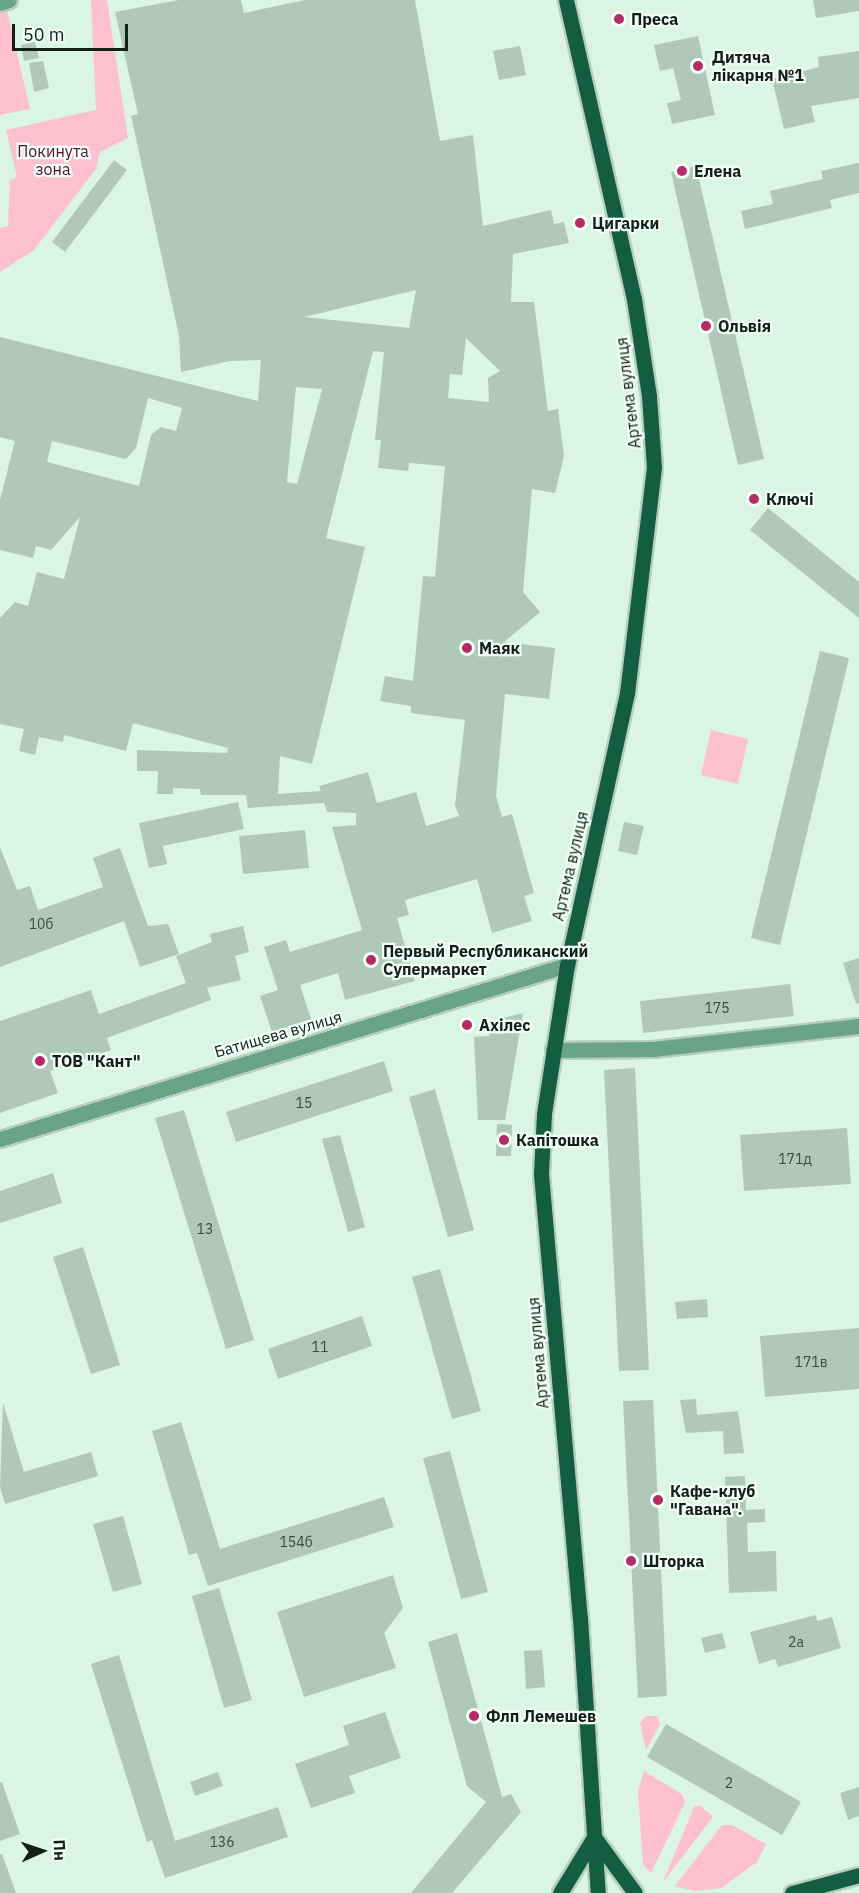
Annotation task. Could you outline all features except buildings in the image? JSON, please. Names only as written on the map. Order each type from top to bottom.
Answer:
[{"type":"main road","name":"Артема вулиця","points":[[566,0],[634,299],[650,396],[654,467],[627,693],[567,965],[553,1050],[541,1174],[598,1893]]},
{"type":"main road","points":[[560,1893],[594,1837],[635,1893]]},
{"type":"main road","points":[[792,1893],[859,1875]]},
{"type":"street","points":[[0,3],[9,0]]},
{"type":"street","name":"Батищева вулиця","points":[[0,1139],[567,965]]},
{"type":"street","points":[[553,1050],[653,1049],[859,1026]]},
{"type":"green space","name":"Покинута зона","points":[[91,0],[107,0],[128,138],[100,152],[96,169],[34,250],[0,272],[0,228],[8,226],[10,180],[17,177],[6,130],[96,110]]},
{"type":"green space","name":"Покинута зона","points":[[6,6],[30,109],[0,115],[0,8]]},
{"type":"green space","points":[[711,730],[748,739],[738,784],[701,775]]},
{"type":"green space","points":[[646,1716],[657,1716],[660,1724],[646,1750],[640,1723]]},
{"type":"green space","points":[[644,1771],[682,1794],[685,1802],[651,1873],[643,1865],[638,1791]]},
{"type":"green space","points":[[700,1805],[713,1817],[663,1882],[694,1807]]},
{"type":"green space","points":[[722,1825],[732,1825],[766,1844],[757,1862],[721,1888],[695,1891],[675,1886]]},
{"type":"place","name":"Преса","points":[[619,19]]},
{"type":"place","name":"Дитяча лікарня №1","points":[[698,66]]},
{"type":"place","name":"Елена","points":[[682,171]]},
{"type":"place","name":"Цигарки","points":[[580,223]]},
{"type":"place","name":"Ольвія","points":[[706,326]]},
{"type":"place","name":"Ключі","points":[[754,499]]},
{"type":"place","name":"Маяк","points":[[467,648]]},
{"type":"place","name":"Первый Республиканский Супермаркет","points":[[371,960]]},
{"type":"place","name":"Ахілес","points":[[467,1025]]},
{"type":"place","name":"ТОВ \"Кант\"","points":[[40,1061]]},
{"type":"place","name":"Капітошка","points":[[504,1140]]},
{"type":"place","name":"Кафе-клуб \"Гавана\".","points":[[658,1500]]},
{"type":"place","name":"Шторка","points":[[631,1561]]},
{"type":"place","name":"Флп Лемешев","points":[[474,1716]]}]
